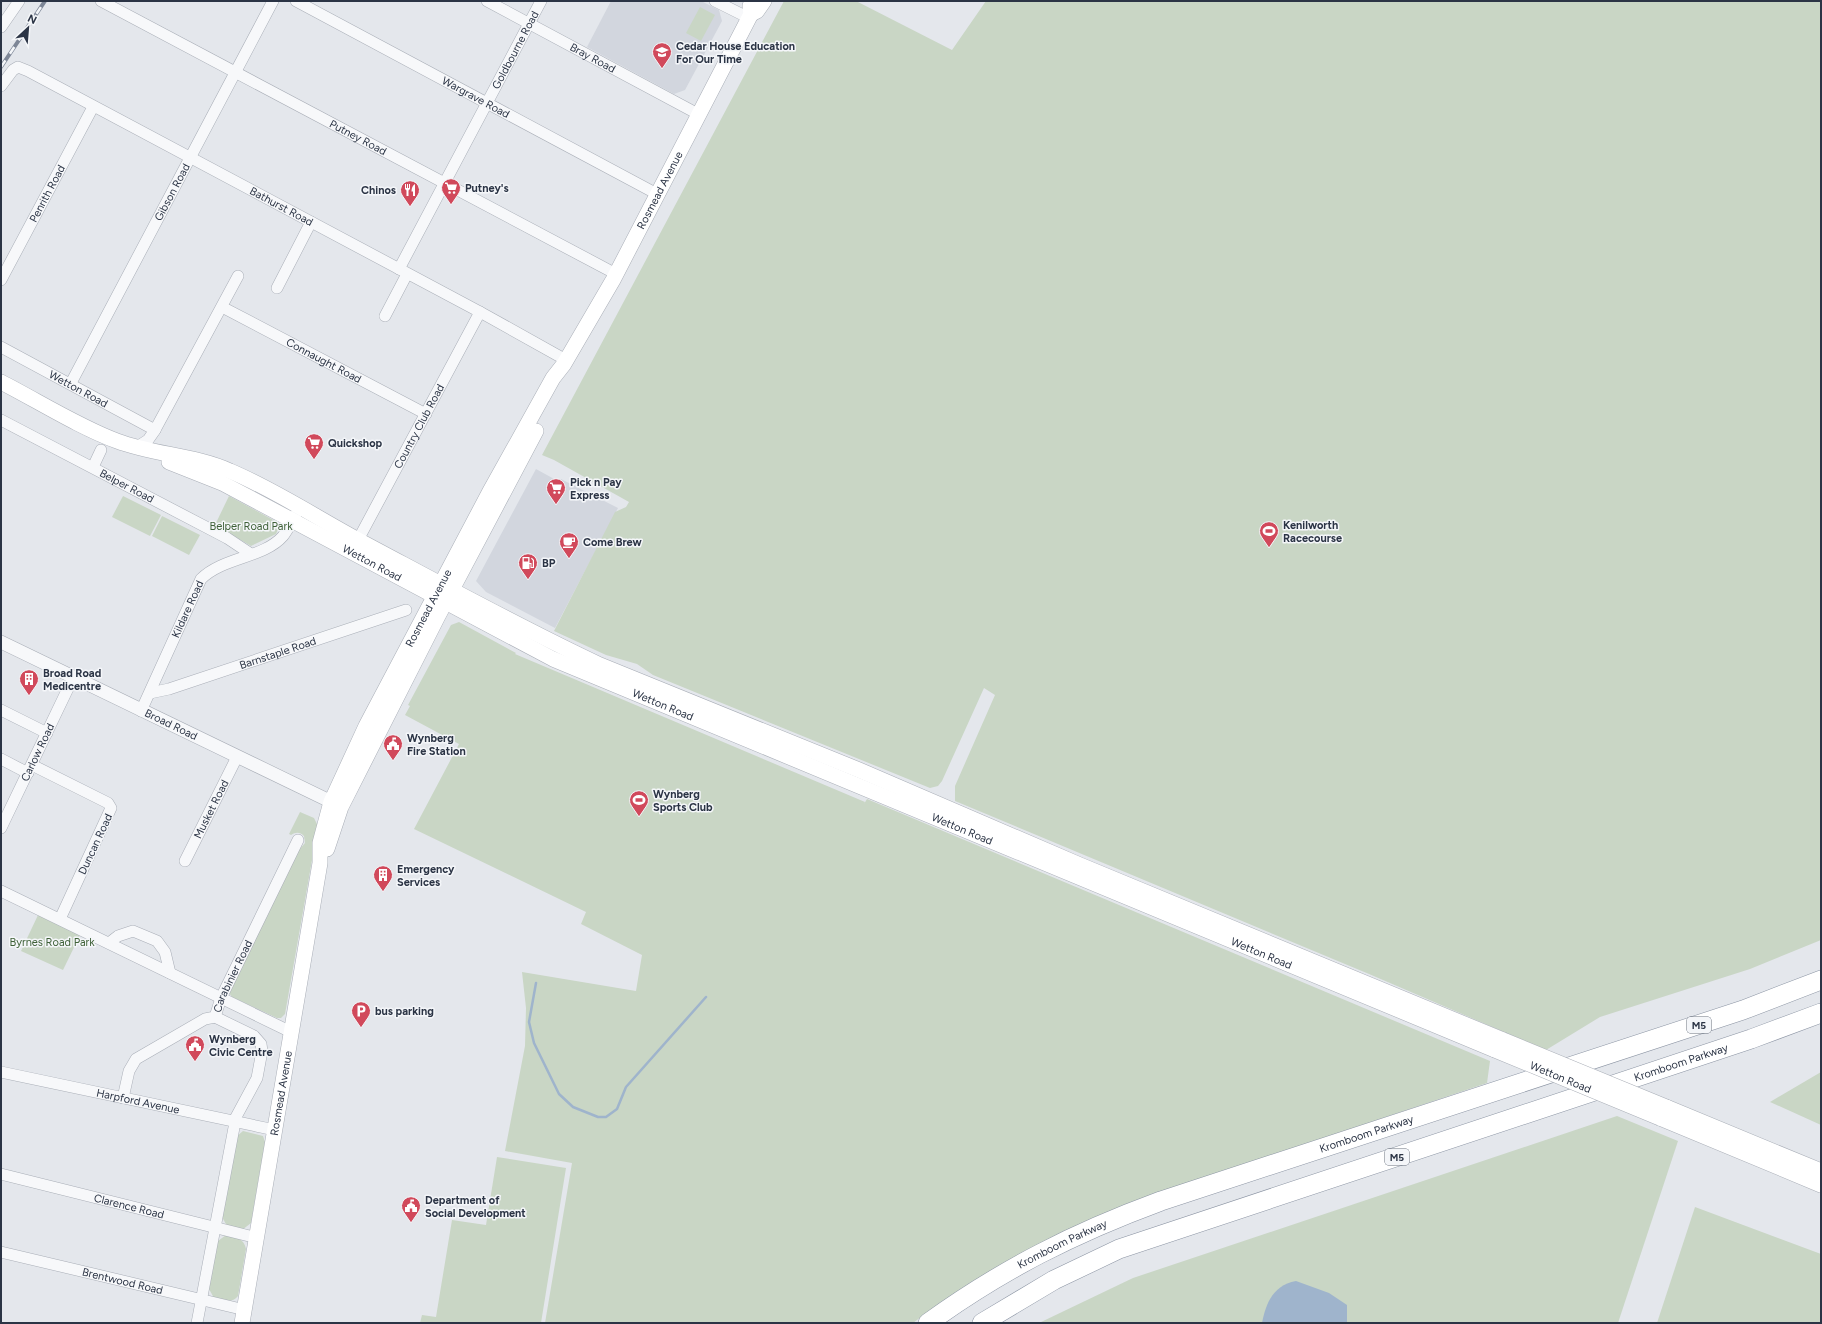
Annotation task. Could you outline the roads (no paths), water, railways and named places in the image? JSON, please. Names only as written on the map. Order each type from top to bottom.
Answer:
[{"type":"highway","name":"Kromboom Parkway","points":[[928,1323],[1000,1275],[1046,1250],[1109,1220],[1161,1201],[1743,1010],[1821,980]]},
{"type":"highway","name":"Kromboom Parkway","points":[[982,1323],[1054,1280],[1119,1249],[1751,1040],[1821,1014]]},
{"type":"main road","name":"Rosmead Avenue","points":[[243,1317],[320,863],[320,843],[366,726],[443,593],[553,378],[565,362],[616,274],[751,11],[757,11],[764,1]]},
{"type":"main road","name":"Wetton Road","points":[[1,382],[137,452],[175,464],[222,483],[292,521],[443,593]]},
{"type":"main road","name":"Wetton Road","points":[[119,442],[155,452],[204,462],[230,470],[358,540],[553,659],[1663,1112],[1821,1171]]},
{"type":"main road","name":"Wetton Road","points":[[1663,1112],[1821,1185]]},
{"type":"street","points":[[1,27],[19,1]]},
{"type":"street","name":"Putney Road","points":[[100,1],[616,274]]},
{"type":"street","name":"Gibson Road","points":[[71,383],[236,74],[273,1]]},
{"type":"street","name":"Wargrave Road","points":[[296,1],[657,194]]},
{"type":"street","name":"Bray Road","points":[[487,1],[698,114]]},
{"type":"street","name":"Goldbourne Road","points":[[385,316],[403,271],[444,183],[541,1]]},
{"type":"street","points":[[715,1],[751,11]]},
{"type":"street","name":"Bathurst Road","points":[[1,86],[13,70],[18,67],[480,312],[565,362]]},
{"type":"street","name":"Penrith Road","points":[[1,280],[93,107]]},
{"type":"street","points":[[277,288],[312,222]]},
{"type":"street","points":[[138,447],[148,440],[155,430],[238,276]]},
{"type":"street","name":"Connaught Road","points":[[222,307],[426,414]]},
{"type":"street","name":"Country Club Road","points":[[358,540],[480,312]]},
{"type":"street","name":"Wetton Road","points":[[1,347],[71,383],[155,430]]},
{"type":"street","name":"Belper Road","points":[[1,420],[227,538],[251,554]]},
{"type":"street","points":[[155,430],[153,440],[155,452]]},
{"type":"street","points":[[93,467],[101,450]]},
{"type":"street","name":"Kildare Road","points":[[141,711],[201,579],[217,567],[251,554],[276,542],[284,535],[300,507]]},
{"type":"street","name":"Barnstaple Road","points":[[150,693],[169,689],[406,610]]},
{"type":"street","name":"Broad Road","points":[[1,642],[336,804]]},
{"type":"street","name":"Carlow Road","points":[[1,828],[73,678]]},
{"type":"street","points":[[1,710],[47,733]]},
{"type":"street","name":"Musket Road","points":[[185,861],[237,757]]},
{"type":"street","name":"Duncan Road","points":[[1,759],[30,769],[108,803],[112,808],[60,919]]},
{"type":"street","name":"Carabinier Road","points":[[123,1098],[129,1071],[136,1059],[205,1019],[215,1017],[221,998],[298,840]]},
{"type":"street","points":[[1,891],[291,1032]]},
{"type":"street","points":[[109,943],[118,936],[133,931],[158,941],[165,952],[170,973]]},
{"type":"street","points":[[197,1323],[238,1111],[257,1078],[262,1047],[254,1036],[215,1017]]},
{"type":"street","name":"Harpford Avenue","points":[[1,1072],[275,1130]]},
{"type":"street","name":"Clarence Road","points":[[1,1174],[257,1238]]},
{"type":"street","name":"Brentwood Road","points":[[1,1252],[202,1300],[243,1317]]},
{"type":"water","points":[[1296,1281],[1329,1293],[1347,1305],[1347,1323],[1262,1323],[1266,1308],[1272,1296],[1282,1286]]},
{"type":"waterway","points":[[536,983],[529,1022],[534,1043],[559,1094],[573,1107],[598,1117],[606,1117],[617,1109],[626,1087],[706,997]]},
{"type":"railway","points":[[1,67],[45,1]]},
{"type":"place","name":"Cedar House Education For Our Time","points":[[662,69]]},
{"type":"place","name":"Putney's","points":[[451,205]]},
{"type":"place","name":"Chinos","points":[[410,207]]},
{"type":"place","name":"Quickshop","points":[[314,460]]},
{"type":"place","name":"Pick n Pay Express","points":[[556,505]]},
{"type":"place","name":"Kenilworth Racecourse","points":[[1269,548]]},
{"type":"place","name":"Come Brew","points":[[569,559]]},
{"type":"place","name":"BP","points":[[528,580]]},
{"type":"place","name":"Broad Road Medicentre","points":[[29,696]]},
{"type":"place","name":"Wynberg Fire Station","points":[[393,761]]},
{"type":"place","name":"Wynberg Sports Club","points":[[639,817]]},
{"type":"place","name":"Emergency Services","points":[[383,892]]},
{"type":"place","name":"bus parking","points":[[361,1028]]},
{"type":"place","name":"Wynberg Civic Centre","points":[[195,1062]]},
{"type":"place","name":"Department of Social Development","points":[[411,1223]]},
{"type":"park label","name":"Belper Road Park","points":[[251,526]]},
{"type":"park label","name":"Byrnes Road Park","points":[[52,942]]}]
